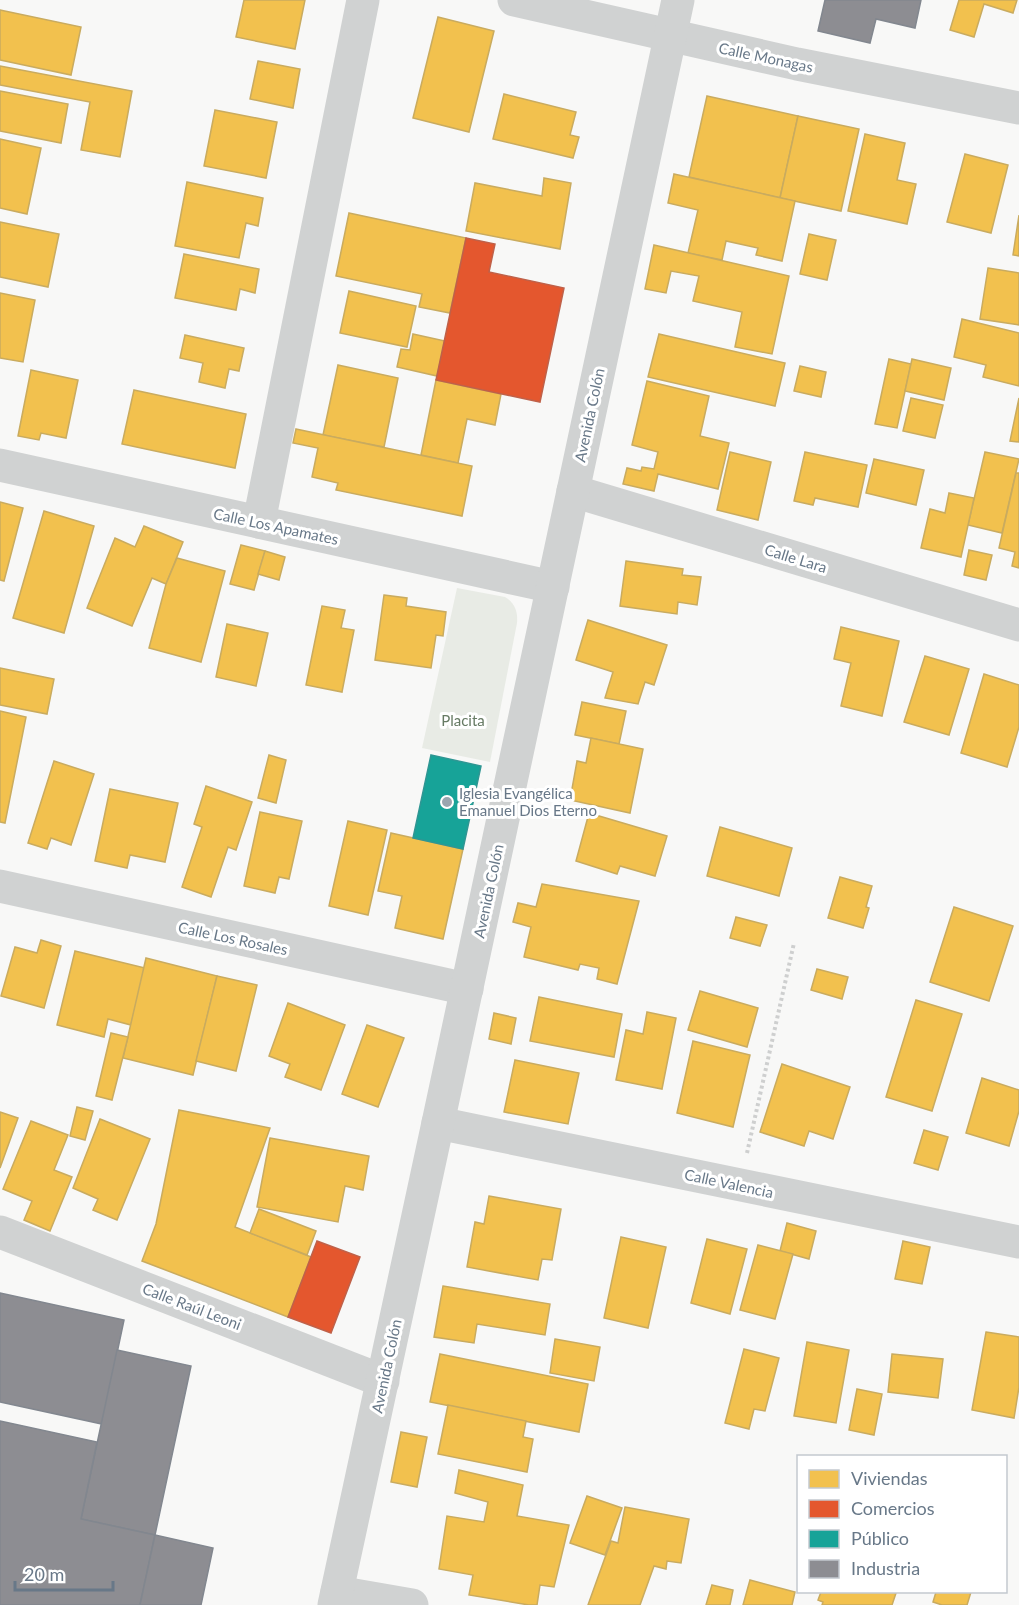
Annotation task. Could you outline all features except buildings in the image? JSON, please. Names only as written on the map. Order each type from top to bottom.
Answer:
[{"type":"street","points":[[259,522],[363,0]]},
{"type":"street","name":"Calle Monagas","points":[[514,0],[797,64],[1019,108]]},
{"type":"street","name":"Avenida Colón","points":[[335,1599],[678,0]]},
{"type":"street","name":"Calle Los Apamates","points":[[0,465],[553,587]]},
{"type":"street","name":"Calle Lara","points":[[573,491],[1019,625]]},
{"type":"street","name":"Calle Los Rosales","points":[[0,886],[467,989]]},
{"type":"street","name":"Calle Valencia","points":[[438,1124],[1019,1242]]},
{"type":"street","name":"Calle Raúl Leoni","points":[[0,1232],[383,1381]]},
{"type":"street","points":[[335,1599],[412,1605]]},
{"type":"path","points":[[740,1185],[794,943]]},
{"type":"green space","name":"Placita","points":[[457,588],[505,597],[511,602],[516,612],[517,623],[490,762],[422,748]]},
{"type":"place","name":"Iglesia Evangélica Emanuel Dios Eterno","points":[[447,802]]}]
